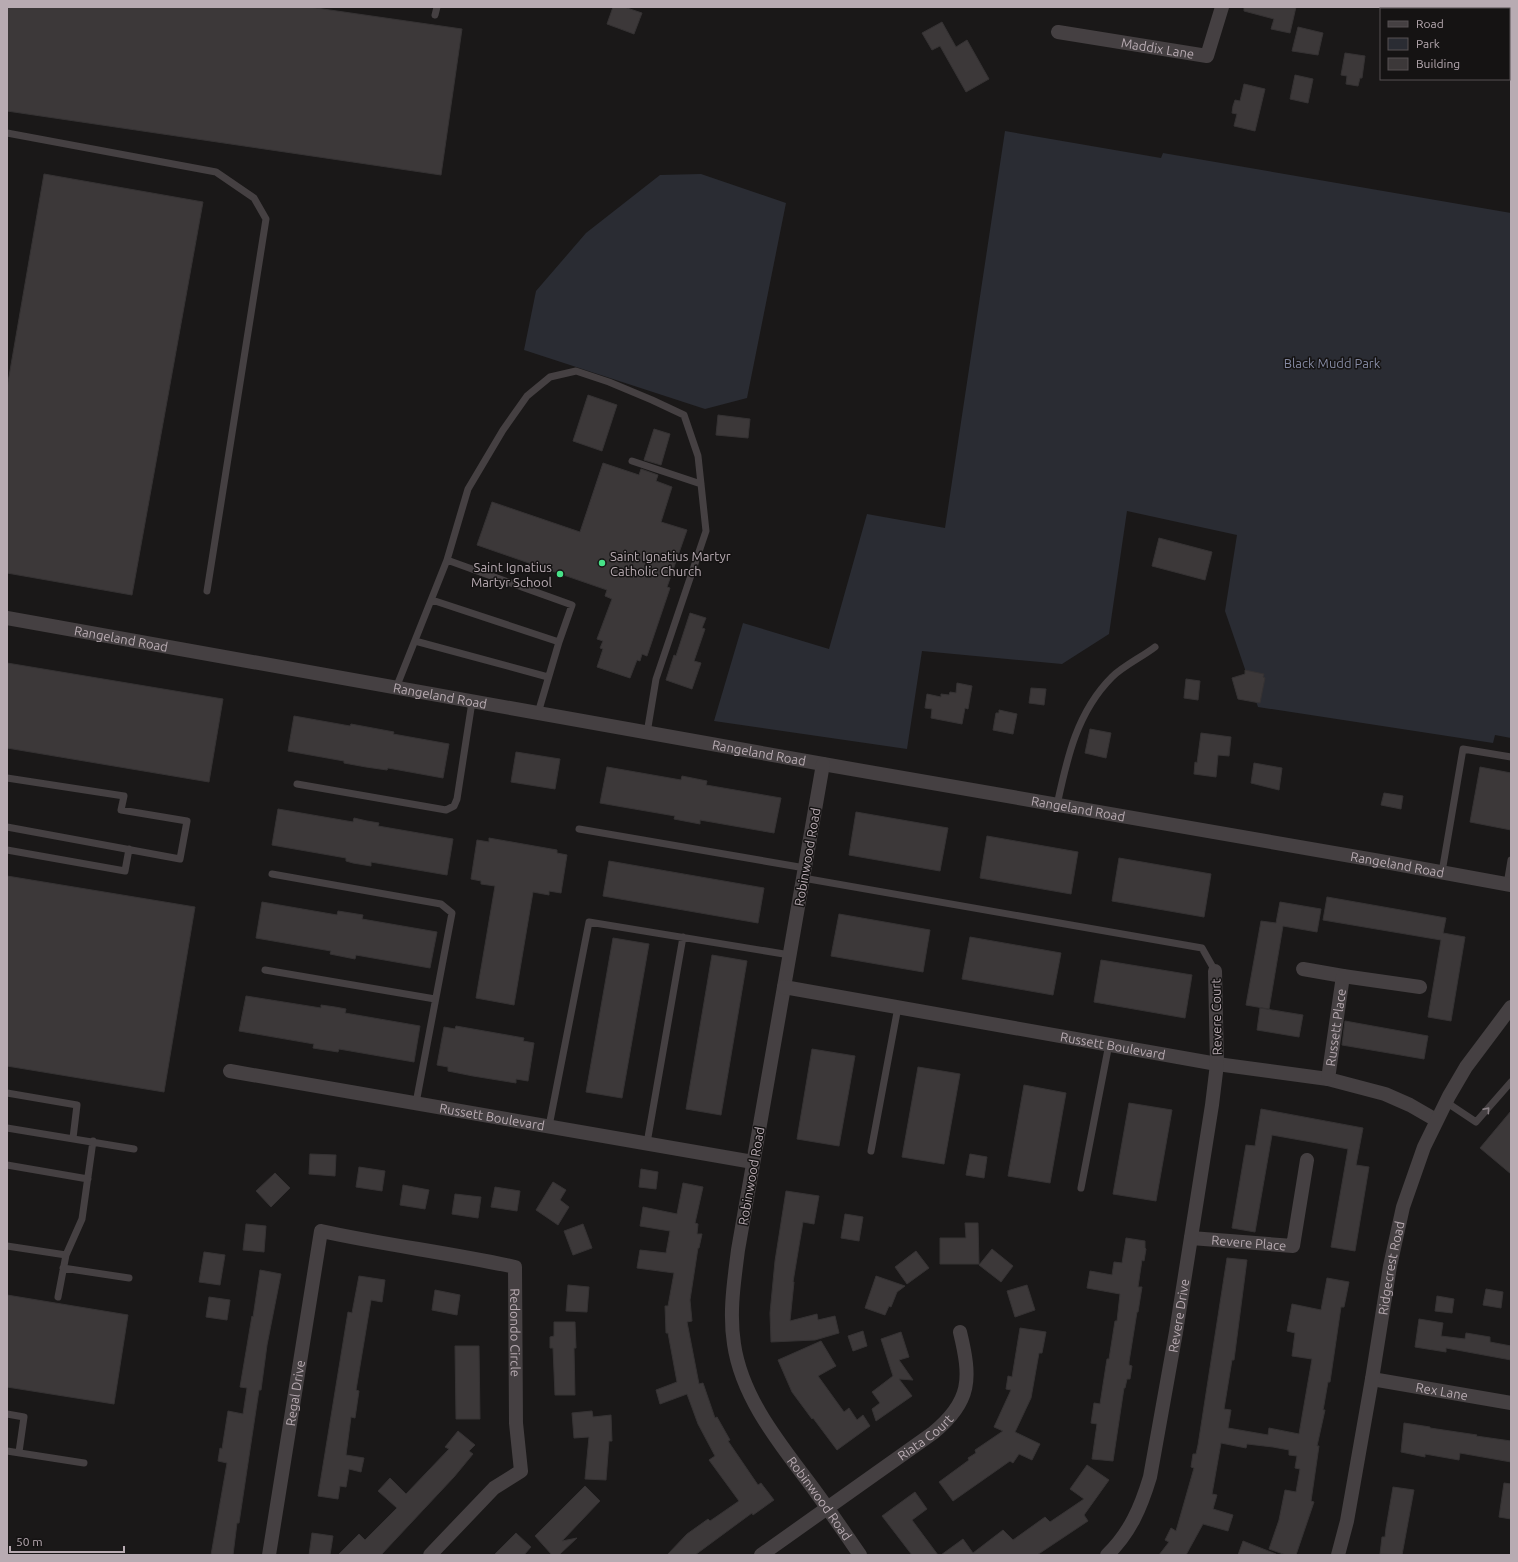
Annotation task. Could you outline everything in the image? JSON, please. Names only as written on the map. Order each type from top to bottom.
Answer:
[{"type":"street","name":"Maddix Lane","points":[[1058,32],[1207,56],[1222,7]]},
{"type":"street","name":"Rangeland Road","points":[[7,618],[646,733],[1509,884]]},
{"type":"street","name":"Robinwood Road","points":[[823,764],[738,1250],[731,1307],[734,1345],[738,1363],[754,1401],[779,1442],[860,1555]]},
{"type":"street","name":"Russett Place","points":[[1303,969],[1420,987]]},
{"type":"street","name":"Revere Court","points":[[1215,971],[1217,1064]]},
{"type":"street","name":"Russett Place","points":[[1328,1079],[1343,976]]},
{"type":"street","name":"Russett Boulevard","points":[[784,988],[1217,1064],[1328,1079],[1386,1094],[1410,1105],[1436,1120]]},
{"type":"street","name":"Ridgecrest Road","points":[[1338,1555],[1347,1521],[1390,1266],[1403,1207],[1424,1147],[1436,1120],[1466,1067],[1511,1006]]},
{"type":"street","name":"Revere Drive","points":[[1107,1555],[1120,1542],[1134,1520],[1143,1500],[1150,1477],[1191,1238],[1217,1064]]},
{"type":"street","name":"Russett Boulevard","points":[[230,1071],[753,1162]]},
{"type":"street","name":"Revere Place","points":[[1191,1238],[1293,1246],[1307,1160]]},
{"type":"street","name":"Regal Drive","points":[[269,1555],[321,1232]]},
{"type":"street","name":"Redondo Circle","points":[[321,1232],[365,1241],[478,1259],[515,1267],[516,1423],[521,1471],[494,1488],[430,1555]]},
{"type":"street","name":"Riata Court","points":[[761,1555],[933,1433],[951,1416],[964,1394],[967,1376],[967,1359],[960,1332]]},
{"type":"street","name":"Rex Lane","points":[[1372,1379],[1511,1403]]},
{"type":"lane","points":[[435,15],[437,7]]},
{"type":"lane","points":[[7,133],[216,172],[254,198],[266,219],[207,592]]},
{"type":"lane","points":[[396,688],[447,560],[468,489],[503,430],[527,396],[550,377],[576,371],[609,382],[684,415],[698,456],[706,531],[656,679],[646,733]]},
{"type":"lane","points":[[632,461],[701,484]]},
{"type":"lane","points":[[447,560],[572,605],[559,642],[538,713]]},
{"type":"lane","points":[[432,600],[559,642]]},
{"type":"lane","points":[[415,641],[548,678]]},
{"type":"lane","points":[[1057,805],[1070,748],[1089,705],[1112,677],[1155,648]]},
{"type":"lane","points":[[297,784],[446,810],[454,806],[457,799],[472,702]]},
{"type":"lane","points":[[1442,872],[1463,749],[1511,757]]},
{"type":"lane","points":[[7,778],[124,796],[122,810],[187,821],[180,859],[7,827]]},
{"type":"lane","points":[[579,828],[804,873],[1202,948],[1215,971]]},
{"type":"lane","points":[[7,850],[125,871],[129,849]]},
{"type":"lane","points":[[1509,884],[1511,860]]},
{"type":"lane","points":[[272,874],[441,904],[452,913],[416,1103]]},
{"type":"lane","points":[[549,1126],[589,922],[790,955]]},
{"type":"lane","points":[[647,1143],[683,937]]},
{"type":"lane","points":[[265,970],[435,1000]]},
{"type":"lane","points":[[871,1151],[898,1007]]},
{"type":"lane","points":[[1081,1188],[1109,1044]]},
{"type":"lane","points":[[1446,1102],[1476,1122],[1511,1082]]},
{"type":"lane","points":[[7,1092],[77,1105],[73,1138]]},
{"type":"lane","points":[[7,1128],[134,1149]]},
{"type":"lane","points":[[58,1297],[66,1255],[82,1219],[94,1142]]},
{"type":"lane","points":[[7,1165],[88,1179]]},
{"type":"lane","points":[[7,1246],[66,1255]]},
{"type":"lane","points":[[63,1268],[129,1278]]},
{"type":"lane","points":[[7,1414],[24,1417],[18,1452]]},
{"type":"lane","points":[[7,1450],[84,1464]]},
{"type":"green space","name":"Black Mudd Park","points":[[1005,131],[1161,158],[1163,153],[1511,213],[1511,738],[1495,735],[1493,743],[1258,707],[1225,611],[1237,535],[1127,511],[1109,634],[1062,664],[922,651],[907,749],[714,721],[743,623],[829,649],[867,514],[945,528]]},
{"type":"green space","points":[[701,174],[786,203],[747,398],[705,409],[524,350],[536,291],[586,233],[660,175]]},
{"type":"building","points":[[7,7],[309,7],[462,29],[441,175],[7,111]]},
{"type":"building","points":[[613,7],[624,7],[642,13],[634,34],[607,24]]},
{"type":"building","points":[[1244,7],[1296,7],[1290,33],[1271,29],[1274,19],[1244,11]]},
{"type":"building","points":[[942,22],[956,47],[967,40],[989,79],[966,92],[940,46],[932,50],[922,33]]},
{"type":"building","points":[[1298,27],[1323,33],[1318,55],[1292,51]]},
{"type":"building","points":[[1345,53],[1365,56],[1362,78],[1360,78],[1358,86],[1346,84],[1347,76],[1341,75]]},
{"type":"building","points":[[1295,75],[1313,79],[1308,103],[1290,99]]},
{"type":"building","points":[[1244,84],[1265,89],[1255,131],[1234,126],[1237,114],[1232,113],[1233,106],[1235,100],[1240,101]]},
{"type":"building","points":[[44,174],[203,202],[132,595],[7,573],[7,388]]},
{"type":"building","points":[[588,395],[617,405],[602,451],[573,441]]},
{"type":"building","points":[[718,415],[750,419],[748,438],[716,435]]},
{"type":"building","points":[[654,429],[670,434],[661,465],[644,460]]},
{"type":"building","name":"Saint Ignatius Martyr Catholic Church","points":[[603,463],[639,475],[641,469],[658,475],[656,481],[672,487],[661,522],[687,530],[667,587],[670,588],[647,656],[642,654],[640,661],[637,660],[630,678],[597,667],[603,649],[600,648],[603,641],[597,639],[612,599],[605,596],[607,590],[477,545],[492,502],[580,532]]},
{"type":"building","points":[[1159,538],[1212,552],[1205,580],[1152,566]]},
{"type":"building","points":[[690,613],[706,618],[702,628],[705,629],[694,661],[701,663],[692,689],[666,680],[674,655],[676,656]]},
{"type":"building","points":[[7,663],[223,699],[209,782],[7,748]]},
{"type":"building","points":[[1245,670],[1264,674],[1263,677],[1265,678],[1260,703],[1238,699],[1232,678],[1245,674]]},
{"type":"building","points":[[1186,679],[1200,681],[1198,700],[1184,698]]},
{"type":"building","points":[[957,683],[972,686],[968,709],[965,708],[962,724],[931,718],[932,709],[925,708],[927,694],[941,697],[941,694],[949,695],[950,692],[956,693]]},
{"type":"building","points":[[1031,688],[1046,689],[1044,705],[1029,703]]},
{"type":"building","points":[[999,710],[1017,714],[1013,734],[993,730],[996,713],[999,713]]},
{"type":"building","points":[[294,716],[350,726],[351,724],[394,732],[393,734],[449,744],[443,778],[388,768],[387,770],[366,767],[344,763],[344,761],[288,751]]},
{"type":"building","points":[[1090,729],[1111,733],[1106,758],[1085,753]]},
{"type":"building","points":[[1201,733],[1231,737],[1229,756],[1218,755],[1216,777],[1194,774]]},
{"type":"building","points":[[516,752],[560,759],[555,789],[511,782]]},
{"type":"building","points":[[1254,763],[1282,768],[1279,790],[1251,783]]},
{"type":"building","points":[[607,767],[681,780],[682,776],[707,781],[706,785],[781,798],[774,833],[700,820],[700,824],[674,819],[675,816],[600,803]]},
{"type":"building","points":[[1480,767],[1511,773],[1511,830],[1470,822]]},
{"type":"building","points":[[1384,793],[1403,796],[1401,809],[1381,805]]},
{"type":"building","points":[[278,809],[353,822],[354,818],[379,823],[378,826],[453,839],[447,875],[371,862],[371,866],[353,863],[346,861],[346,858],[272,845]]},
{"type":"building","points":[[856,812],[948,828],[940,871],[849,855]]},
{"type":"building","points":[[987,836],[1078,852],[1071,894],[980,878]]},
{"type":"building","points":[[489,838],[557,850],[557,853],[567,855],[561,893],[549,891],[549,895],[533,892],[514,1005],[476,998],[495,886],[481,884],[481,881],[471,879],[477,840],[489,842]]},
{"type":"building","points":[[1119,858],[1211,874],[1204,917],[1112,901]]},
{"type":"building","points":[[609,861],[764,888],[758,923],[603,896]]},
{"type":"building","points":[[7,876],[195,907],[164,1092],[7,1066]]},
{"type":"building","points":[[1327,897],[1446,918],[1443,933],[1465,937],[1451,1021],[1428,1017],[1441,940],[1323,920]]},
{"type":"building","points":[[262,902],[337,915],[338,911],[363,915],[362,919],[437,932],[430,968],[356,955],[355,959],[330,954],[331,951],[256,938]]},
{"type":"building","points":[[1280,902],[1321,909],[1317,932],[1283,926],[1269,1009],[1246,1005],[1261,921],[1276,923]]},
{"type":"building","points":[[839,914],[930,930],[923,972],[831,956]]},
{"type":"building","points":[[970,937],[1061,953],[1053,995],[962,979]]},
{"type":"building","points":[[613,938],[649,944],[622,1098],[586,1092]]},
{"type":"building","points":[[712,955],[747,961],[721,1115],[686,1109]]},
{"type":"building","points":[[1101,960],[1192,975],[1185,1018],[1094,1002]]},
{"type":"building","points":[[246,996],[321,1008],[321,1005],[335,1007],[346,1009],[345,1013],[420,1026],[414,1062],[339,1049],[338,1052],[313,1048],[314,1044],[239,1031]]},
{"type":"building","points":[[1260,1008],[1303,1015],[1299,1037],[1257,1030]]},
{"type":"building","points":[[1345,1021],[1428,1036],[1424,1059],[1342,1045]]},
{"type":"building","points":[[456,1026],[524,1038],[523,1041],[534,1043],[528,1081],[516,1079],[516,1083],[473,1076],[448,1071],[448,1067],[437,1065],[444,1027],[455,1029]]},
{"type":"building","points":[[812,1049],[855,1056],[839,1146],[797,1139]]},
{"type":"building","points":[[918,1067],[960,1074],[944,1164],[902,1157]]},
{"type":"building","points":[[1024,1085],[1066,1093],[1050,1183],[1008,1176]]},
{"type":"building","points":[[1129,1103],[1172,1110],[1156,1201],[1113,1194]]},
{"type":"building","points":[[1261,1109],[1363,1128],[1356,1165],[1369,1167],[1355,1251],[1331,1247],[1348,1149],[1317,1143],[1272,1135],[1255,1232],[1232,1228],[1246,1145],[1255,1146]]},
{"type":"building","points":[[1511,1111],[1511,1174],[1480,1148]]},
{"type":"building","points":[[310,1154],[336,1155],[335,1176],[309,1174]]},
{"type":"building","points":[[970,1154],[987,1157],[984,1178],[966,1175]]},
{"type":"building","points":[[359,1167],[385,1171],[382,1191],[356,1187]]},
{"type":"building","points":[[641,1169],[658,1172],[656,1189],[639,1187]]},
{"type":"building","points":[[275,1173],[290,1188],[271,1207],[256,1191]]},
{"type":"building","points":[[553,1182],[566,1190],[560,1200],[569,1207],[558,1225],[536,1210]]},
{"type":"building","points":[[683,1183],[703,1187],[695,1223],[698,1224],[697,1234],[702,1234],[698,1248],[690,1300],[692,1321],[687,1322],[699,1384],[703,1383],[715,1418],[717,1417],[730,1440],[728,1441],[758,1485],[761,1483],[774,1500],[753,1515],[752,1513],[695,1555],[667,1555],[687,1534],[708,1519],[710,1521],[739,1501],[709,1460],[715,1456],[698,1424],[687,1394],[660,1404],[656,1390],[677,1382],[668,1333],[666,1333],[665,1306],[668,1306],[674,1273],[637,1268],[640,1250],[666,1253],[670,1231],[640,1226],[643,1207],[677,1214]]},
{"type":"building","points":[[403,1185],[429,1190],[425,1209],[400,1205]]},
{"type":"building","points":[[495,1187],[520,1191],[517,1211],[491,1207]]},
{"type":"building","points":[[786,1191],[819,1196],[814,1224],[803,1222],[793,1282],[790,1321],[817,1314],[818,1320],[835,1316],[839,1333],[815,1340],[771,1342],[770,1313],[775,1261]]},
{"type":"building","points":[[455,1194],[481,1197],[478,1218],[452,1214]]},
{"type":"building","points":[[845,1214],[863,1217],[859,1241],[841,1238]]},
{"type":"building","points":[[965,1223],[978,1223],[979,1264],[940,1264],[940,1238],[966,1238]]},
{"type":"building","points":[[246,1224],[266,1226],[264,1252],[243,1250]]},
{"type":"building","points":[[583,1224],[592,1248],[573,1255],[564,1231]]},
{"type":"building","points":[[1126,1238],[1145,1241],[1146,1249],[1144,1261],[1142,1260],[1138,1287],[1142,1287],[1129,1362],[1129,1365],[1132,1366],[1130,1379],[1127,1379],[1124,1388],[1113,1461],[1092,1459],[1097,1424],[1091,1423],[1094,1403],[1100,1404],[1107,1359],[1109,1359],[1115,1321],[1117,1321],[1120,1294],[1087,1288],[1090,1271],[1112,1275],[1114,1262],[1122,1263]]},
{"type":"building","points":[[992,1249],[1013,1266],[1001,1282],[979,1265]]},
{"type":"building","points":[[916,1251],[929,1268],[907,1284],[895,1267]]},
{"type":"building","points":[[204,1252],[225,1255],[220,1285],[199,1282]]},
{"type":"building","points":[[1227,1258],[1247,1260],[1234,1360],[1232,1360],[1224,1409],[1231,1410],[1228,1428],[1268,1435],[1269,1428],[1299,1434],[1312,1359],[1292,1356],[1295,1333],[1287,1331],[1292,1304],[1321,1310],[1327,1278],[1349,1282],[1344,1307],[1341,1307],[1330,1382],[1328,1382],[1323,1410],[1325,1410],[1317,1446],[1319,1446],[1311,1501],[1314,1502],[1296,1555],[1286,1555],[1269,1549],[1279,1520],[1285,1490],[1296,1492],[1300,1469],[1295,1468],[1297,1456],[1289,1455],[1289,1450],[1273,1447],[1247,1444],[1246,1448],[1221,1443],[1212,1494],[1217,1495],[1213,1509],[1233,1515],[1228,1531],[1203,1524],[1186,1555],[1159,1555],[1169,1542],[1165,1540],[1171,1528],[1176,1531],[1194,1468],[1191,1467],[1193,1454],[1196,1454],[1198,1445]]},
{"type":"building","points":[[260,1270],[281,1274],[267,1345],[261,1390],[259,1390],[239,1523],[237,1523],[233,1555],[211,1555],[227,1463],[218,1461],[220,1448],[222,1449],[228,1411],[243,1414],[247,1388],[240,1387]]},
{"type":"building","points":[[359,1276],[385,1280],[382,1302],[371,1300],[356,1390],[359,1391],[355,1418],[351,1417],[346,1455],[364,1458],[361,1472],[349,1469],[346,1487],[340,1486],[338,1499],[318,1496],[348,1312],[352,1313]]},
{"type":"building","points":[[876,1276],[905,1286],[897,1292],[891,1307],[889,1306],[885,1315],[865,1308]]},
{"type":"building","points":[[568,1285],[589,1287],[587,1312],[566,1311]]},
{"type":"building","points":[[1027,1285],[1035,1310],[1015,1317],[1007,1291]]},
{"type":"building","points":[[1486,1289],[1503,1292],[1501,1308],[1483,1305]]},
{"type":"building","points":[[435,1290],[460,1295],[457,1315],[432,1310]]},
{"type":"building","points":[[7,1295],[128,1315],[114,1404],[7,1387]]},
{"type":"building","points":[[1437,1296],[1454,1299],[1452,1313],[1435,1311]]},
{"type":"building","points":[[209,1297],[230,1300],[227,1320],[206,1317]]},
{"type":"building","points":[[1419,1319],[1443,1323],[1441,1336],[1465,1339],[1466,1333],[1490,1337],[1490,1342],[1511,1346],[1511,1360],[1446,1348],[1446,1352],[1415,1347]]},
{"type":"building","points":[[554,1322],[575,1322],[575,1395],[555,1395],[553,1348],[550,1348],[550,1337],[554,1336]]},
{"type":"building","points":[[1020,1328],[1046,1332],[1042,1353],[1039,1353],[1031,1398],[1015,1432],[1040,1444],[1032,1460],[1019,1454],[1013,1463],[1010,1461],[953,1501],[939,1482],[969,1460],[968,1458],[976,1453],[975,1450],[1003,1431],[994,1427],[1011,1390],[1006,1389],[1008,1376],[1012,1377]]},
{"type":"building","points":[[863,1331],[867,1346],[853,1351],[848,1336]]},
{"type":"building","points":[[901,1332],[909,1357],[899,1360],[913,1380],[899,1379],[912,1396],[876,1421],[872,1409],[880,1403],[872,1392],[893,1376],[881,1339]]},
{"type":"building","points":[[821,1341],[836,1366],[818,1376],[844,1412],[849,1408],[857,1420],[863,1415],[870,1426],[837,1450],[792,1392],[778,1360]]},
{"type":"building","points":[[455,1346],[479,1346],[480,1419],[456,1419]]},
{"type":"building","points":[[592,1411],[593,1417],[611,1415],[612,1441],[609,1441],[606,1480],[585,1479],[589,1437],[574,1438],[572,1413]]},
{"type":"building","points":[[1404,1423],[1511,1441],[1511,1462],[1460,1453],[1459,1460],[1425,1454],[1425,1457],[1401,1452]]},
{"type":"building","points":[[458,1431],[475,1445],[469,1451],[473,1454],[454,1477],[381,1555],[338,1555],[359,1534],[365,1540],[397,1508],[378,1491],[390,1478],[406,1494],[449,1449],[445,1447]]},
{"type":"building","points":[[1087,1465],[1109,1480],[1084,1515],[1088,1521],[1037,1555],[941,1555],[963,1539],[973,1553],[1003,1530],[1013,1540],[1045,1517],[1050,1522],[1084,1499],[1070,1489]]},
{"type":"building","points":[[1504,1483],[1511,1484],[1511,1519],[1499,1517]]},
{"type":"building","points":[[585,1486],[600,1501],[562,1541],[577,1538],[559,1555],[552,1555],[535,1536]]},
{"type":"building","points":[[1393,1487],[1414,1490],[1402,1555],[1380,1554],[1382,1537],[1385,1537]]},
{"type":"building","points":[[915,1492],[927,1509],[912,1520],[938,1555],[912,1555],[882,1516]]},
{"type":"building","points":[[312,1533],[333,1536],[330,1555],[309,1555]]},
{"type":"building","points":[[516,1533],[531,1547],[524,1555],[494,1555]]},
{"type":"building","points":[[1243,1541],[1276,1554],[1238,1555]]},
{"type":"place","name":"Saint Ignatius Martyr Catholic Church","points":[[602,563]]},
{"type":"place","name":"Saint Ignatius Martyr School","points":[[560,574]]}]
